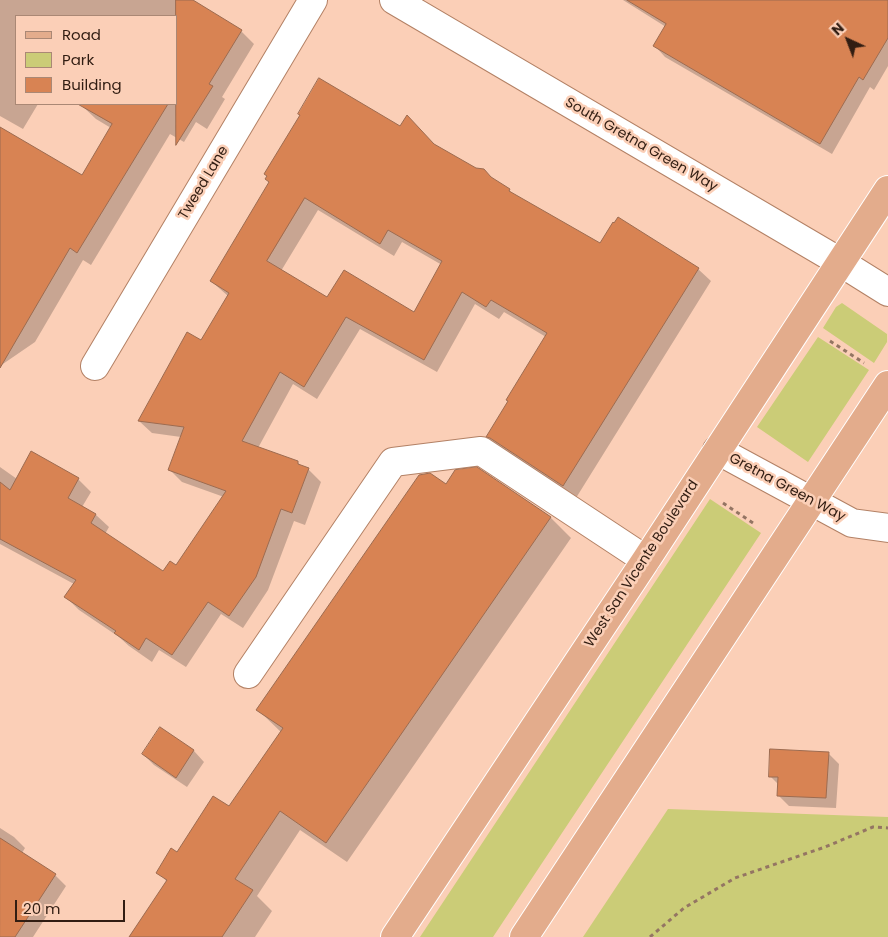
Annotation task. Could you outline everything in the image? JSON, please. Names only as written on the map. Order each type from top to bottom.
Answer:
[{"type":"main road","name":"West San Vicente Boulevard","points":[[395,937],[646,560],[888,190]]},
{"type":"main road","points":[[524,937],[888,385]]},
{"type":"street","name":"Tweed Lane","points":[[95,366],[313,0]]},
{"type":"street","name":"South Gretna Green Way","points":[[394,0],[888,292]]},
{"type":"street","name":"Gretna Green Way","points":[[717,450],[852,523],[888,528]]},
{"type":"street","points":[[248,674],[393,462],[481,451],[646,560]]},
{"type":"path","points":[[826,339],[865,364]]},
{"type":"path","points":[[716,498],[762,529]]},
{"type":"path","points":[[650,937],[684,908],[735,878],[825,847],[874,827],[888,828]]},
{"type":"green space","points":[[842,303],[887,334],[887,342],[874,363],[823,328],[836,307]]},
{"type":"green space","points":[[818,337],[869,370],[808,462],[757,427]]},
{"type":"green space","points":[[710,499],[761,533],[493,937],[420,937]]},
{"type":"green space","points":[[668,809],[888,817],[888,937],[583,937]]},
{"type":"building","points":[[176,0],[193,0],[242,30],[209,84],[213,86],[176,145],[178,15],[176,15]]},
{"type":"building","points":[[627,0],[888,0],[888,38],[863,80],[859,77],[820,144],[653,46],[666,24]]},
{"type":"building","points":[[319,78],[400,126],[407,115],[434,144],[476,168],[484,169],[491,177],[510,189],[509,191],[600,243],[618,217],[699,268],[563,486],[486,437],[547,333],[491,300],[486,307],[462,292],[424,360],[346,317],[304,387],[280,372],[242,441],[298,461],[298,464],[309,468],[292,513],[281,509],[256,577],[229,616],[208,602],[172,655],[146,638],[139,650],[114,633],[116,631],[64,597],[76,580],[0,539],[0,482],[10,490],[31,451],[79,478],[68,498],[96,514],[91,523],[163,571],[170,561],[176,565],[226,491],[168,470],[184,427],[138,421],[187,332],[201,340],[229,293],[210,281],[269,182],[265,179],[267,176],[264,174],[300,115],[298,114]],"holes":[[[305,198],[380,244],[388,230],[442,261],[414,312],[344,270],[327,297],[267,261]]]},
{"type":"building","points":[[80,105],[167,105],[77,253],[70,248],[0,368],[0,127],[82,175],[112,124]]},
{"type":"building","points":[[477,467],[551,517],[326,843],[280,811],[235,879],[253,890],[222,937],[129,937],[167,880],[156,873],[171,848],[177,852],[213,796],[229,806],[283,728],[256,710],[419,475],[430,473],[446,484],[455,470]]},
{"type":"building","points":[[160,727],[194,750],[176,778],[142,754]]},
{"type":"building","points":[[770,749],[829,752],[826,798],[777,796],[778,777],[769,777]]},
{"type":"building","points":[[0,838],[56,874],[15,937],[0,937]]}]
